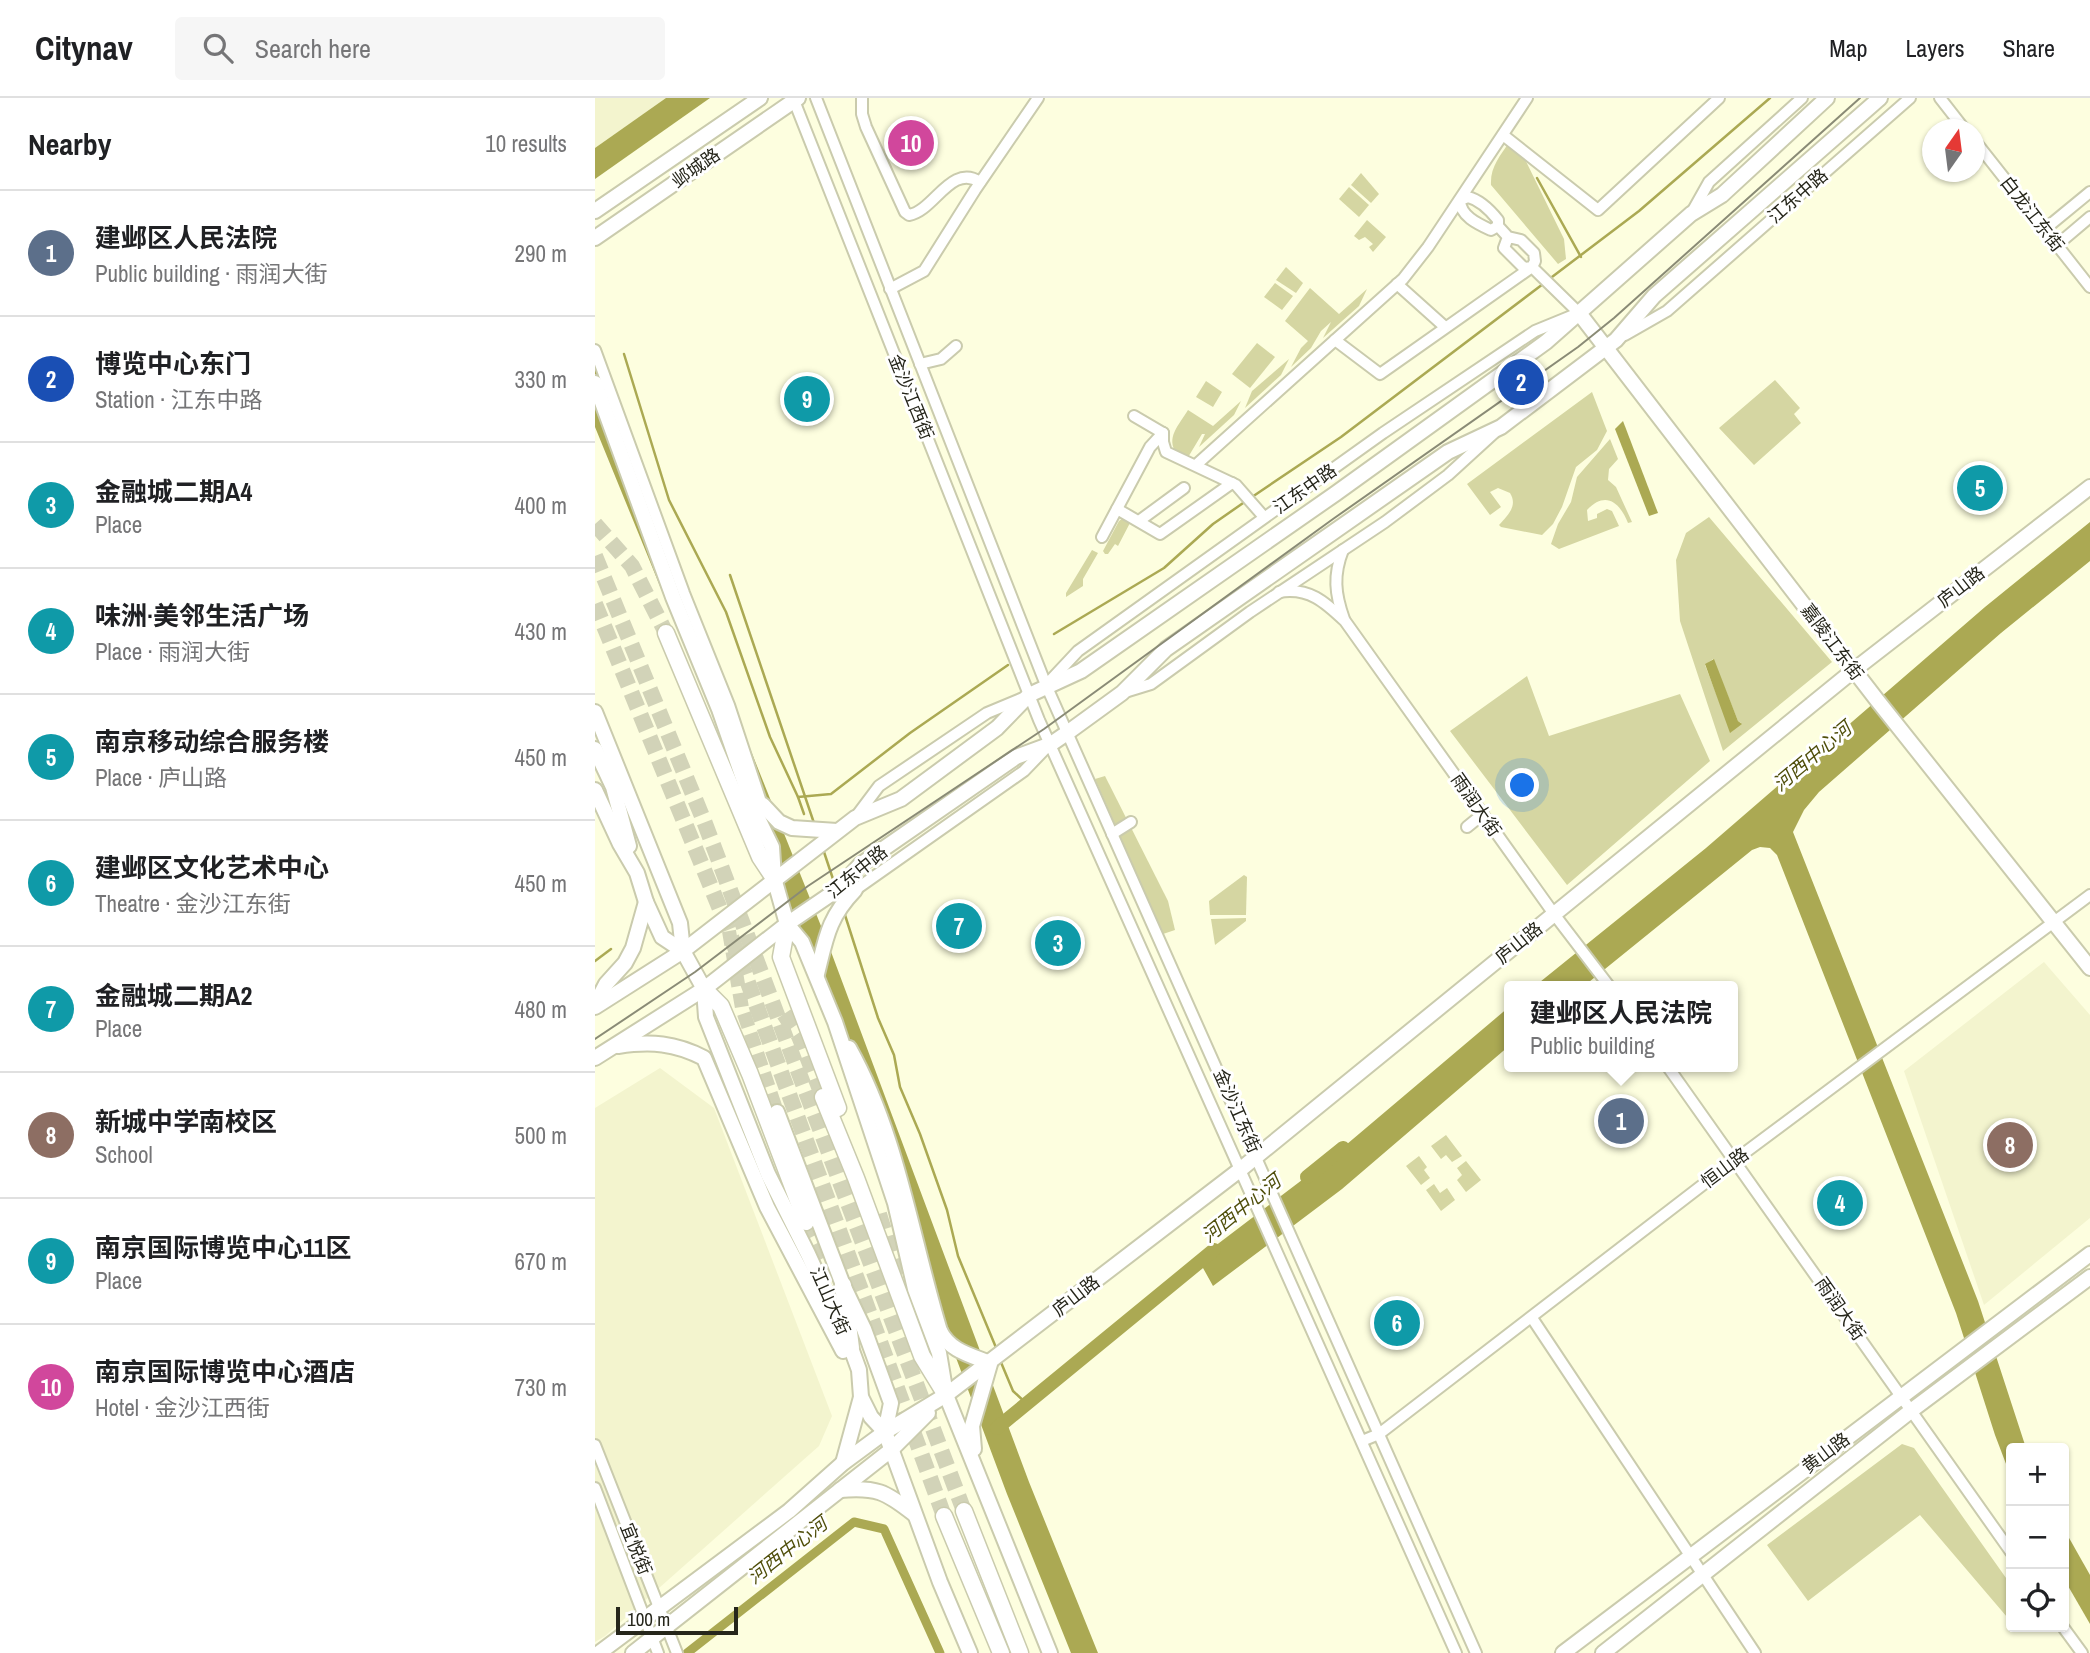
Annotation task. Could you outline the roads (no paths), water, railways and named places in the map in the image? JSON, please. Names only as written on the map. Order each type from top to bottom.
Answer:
[{"type":"highway","points":[[666,633],[759,858],[774,878]]},
{"type":"highway","points":[[787,924],[781,957],[880,1214]]},
{"type":"highway","points":[[704,989],[726,1017],[806,1222]]},
{"type":"highway","points":[[823,1097],[922,1356],[946,1395]]},
{"type":"highway","points":[[842,1285],[851,1348]]},
{"type":"highway","points":[[964,1511],[1020,1653]]},
{"type":"highway","points":[[944,1516],[1001,1653]]},
{"type":"main road","name":"邺城路","points":[[595,211],[760,98]]},
{"type":"main road","name":"江东中路","points":[[595,1006],[683,951],[855,817],[901,799],[997,728],[1029,695],[1081,671],[1335,494],[1546,342],[1691,214],[1722,195],[1827,98]]},
{"type":"main road","name":"江东中路","points":[[595,1058],[704,989],[787,924],[837,890],[860,865],[1016,757],[1051,744],[1067,733],[1122,693],[1166,649],[1448,452],[1501,427],[1611,343],[1654,296],[1880,98]]},
{"type":"main road","name":"邺城路","points":[[595,238],[795,99]]},
{"type":"main road","name":"嘉陵江东街","points":[[1579,313],[1611,343],[1854,670],[2090,968]]},
{"type":"main road","points":[[595,383],[673,597],[719,709],[754,810],[772,847],[774,878],[787,924],[802,942],[835,1022],[895,1203],[915,1289],[939,1353],[946,1395],[1050,1653]]},
{"type":"main road","name":"庐山路","points":[[599,1653],[789,1511],[843,1463],[990,1363],[1241,1169],[1854,670],[2090,487]]},
{"type":"main road","points":[[595,712],[680,923],[683,951]]},
{"type":"main road","points":[[595,749],[613,788],[646,902],[662,937],[683,951]]},
{"type":"main road","points":[[595,790],[637,873]]},
{"type":"main road","points":[[763,805],[779,822],[792,828],[837,831]]},
{"type":"main road","points":[[817,974],[827,929],[841,905],[855,890]]},
{"type":"main road","points":[[595,1006],[606,984],[625,963],[633,948],[646,902]]},
{"type":"main road","name":"江山大街","points":[[683,951],[704,989],[706,1017],[768,1174],[851,1348],[859,1370],[861,1397],[871,1418],[885,1432],[970,1653]]},
{"type":"main road","points":[[835,1022],[863,1073],[884,1125],[899,1172],[940,1331],[945,1341],[956,1349],[990,1363],[971,1426],[975,1464]]},
{"type":"main road","points":[[610,1047],[645,1042],[667,1044],[685,1048],[704,1058],[767,1207],[844,1353],[859,1370]]},
{"type":"main road","points":[[777,1112],[842,1285],[864,1329],[891,1403],[885,1432]]},
{"type":"main road","name":"黄山路","points":[[1563,1653],[2090,1254]]},
{"type":"main road","name":"黄山路","points":[[1603,1653],[1912,1410],[2090,1277]]},
{"type":"main road","points":[[939,1353],[940,1331]]},
{"type":"main road","name":"庐山路","points":[[633,1653],[891,1450],[946,1395]]},
{"type":"main road","points":[[843,1463],[861,1397]]},
{"type":"main road","points":[[838,1490],[867,1488],[892,1496],[915,1515]]},
{"type":"street","name":"金沙江西街","points":[[816,98],[1046,685]]},
{"type":"street","points":[[862,98],[862,114],[866,127],[905,212],[909,215],[916,214],[958,180],[968,177],[980,182]]},
{"type":"street","points":[[890,289],[924,271],[980,182],[1038,98]]},
{"type":"street","points":[[1196,465],[1397,284],[1427,247],[1527,98]]},
{"type":"street","points":[[1503,135],[1598,210],[1719,98]]},
{"type":"street","points":[[1691,214],[1709,182],[1802,98]]},
{"type":"street","name":"江东中路","points":[[1611,343],[1667,311],[1910,98]]},
{"type":"street","points":[[1940,98],[1956,119]]},
{"type":"street","name":"金沙江西街","points":[[795,99],[1029,695]]},
{"type":"street","name":"白龙江东街","points":[[1985,154],[2090,287]]},
{"type":"street","points":[[946,188],[957,172]]},
{"type":"street","points":[[2045,229],[2090,192]]},
{"type":"street","points":[[1335,340],[1380,374],[1532,267],[1535,261],[1534,253],[1521,240],[1508,237],[1498,226],[1498,220],[1493,213],[1475,199],[1468,197],[1459,200]]},
{"type":"street","points":[[1459,200],[1465,214],[1491,230],[1498,226]]},
{"type":"street","points":[[2057,245],[2090,217]]},
{"type":"street","points":[[1508,237],[1504,248],[1507,253],[1524,268],[1532,267]]},
{"type":"street","points":[[1532,267],[1579,313]]},
{"type":"street","points":[[1397,284],[1444,327]]},
{"type":"street","name":"江东中路","points":[[1046,685],[1078,651],[1383,433],[1535,331],[1579,313]]},
{"type":"street","points":[[919,364],[941,359],[956,346]]},
{"type":"street","points":[[595,350],[684,593],[729,705],[763,805],[767,835]]},
{"type":"street","points":[[1134,416],[1163,433]]},
{"type":"street","name":"江东中路","points":[[1122,693],[1151,684],[1279,592],[1343,550],[1448,475],[1501,427]]},
{"type":"street","points":[[1163,433],[1166,452],[1232,483],[1264,517]]},
{"type":"street","points":[[1102,537],[1150,447],[1163,433]]},
{"type":"street","points":[[1117,509],[1160,534],[1232,483]]},
{"type":"street","points":[[1139,521],[1184,488]]},
{"type":"street","points":[[1343,550],[1335,579],[1338,603],[1345,621]]},
{"type":"street","points":[[1279,592],[1293,590],[1315,595],[1345,621]]},
{"type":"street","name":"雨润大街","points":[[1345,621],[1604,981]]},
{"type":"street","name":"金沙江东街","points":[[1046,685],[1476,1653]]},
{"type":"street","name":"江东中路","points":[[855,817],[879,786],[987,713],[1029,695]]},
{"type":"street","name":"金沙江东街","points":[[1029,695],[1146,970],[1256,1202],[1456,1653]]},
{"type":"street","points":[[837,890],[855,890],[1024,771],[1051,744]]},
{"type":"street","points":[[1467,827],[1483,814]]},
{"type":"street","points":[[1112,834],[1131,822]]},
{"type":"street","name":"恒山路","points":[[1362,1441],[1379,1434],[1735,1160],[2090,895]]},
{"type":"street","name":"雨润大街","points":[[1672,1072],[2006,1545]]},
{"type":"street","points":[[1532,1318],[1755,1653]]},
{"type":"street","name":"宜悦街","points":[[595,1445],[677,1653]]},
{"type":"street","name":"宜悦街","points":[[595,1488],[658,1653]]},
{"type":"street","points":[[2067,1632],[2082,1653]]},
{"type":"waterway","points":[[1548,280],[1639,211],[1770,98]]},
{"type":"waterway","points":[[1537,178],[1581,257]]},
{"type":"waterway","points":[[1252,497],[1341,437],[1543,284]]},
{"type":"waterway","points":[[624,354],[669,500],[726,612],[770,737],[798,797],[831,794],[910,733],[1008,665]]},
{"type":"waterway","points":[[1054,634],[1164,568],[1213,524],[1246,501]]},
{"type":"waterway","points":[[730,575],[815,826]]},
{"type":"waterway","points":[[798,797],[804,814]]},
{"type":"waterway","points":[[823,849],[835,885]]},
{"type":"waterway","points":[[844,912],[878,1018],[894,1055],[900,1087],[947,1210],[958,1256],[997,1350]]},
{"type":"waterway","points":[[595,961],[611,949]]},
{"type":"waterway","name":"河西中心河","points":[[1307,1177],[1343,1148]]},
{"type":"waterway","name":"河西中心河","points":[[997,1428],[1214,1250]]},
{"type":"waterway","points":[[1000,1360],[1013,1391],[1027,1404]]},
{"type":"waterway","name":"河西中心河","points":[[687,1653],[854,1522],[884,1529],[940,1653]]},
{"type":"tunnel","points":[[595,524],[632,566],[666,633]]},
{"type":"tunnel","points":[[595,556],[704,821],[964,1511]]},
{"type":"tunnel","points":[[595,604],[729,931],[944,1516]]},
{"type":"tunnel","points":[[729,931],[742,1008],[777,1112]]},
{"type":"tunnel","points":[[784,1014],[799,1036],[823,1097]]},
{"type":"tunnel","points":[[879,1214],[898,1276]]},
{"type":"tunnel","points":[[806,1222],[842,1291]]},
{"type":"tram line","points":[[595,1039],[695,972],[808,886],[1044,729],[1333,519],[1578,347],[1860,98]]},
{"type":"place","name":"南京国际博览中心酒店","points":[[911,143]]},
{"type":"place","name":"博览中心东门","points":[[1521,382]]},
{"type":"place","name":"南京国际博览中心11区","points":[[807,399]]},
{"type":"place","name":"南京移动综合服务楼","points":[[1980,488]]},
{"type":"place","name":"金融城二期A2","points":[[959,926]]},
{"type":"place","name":"金融城二期A4","points":[[1058,943]]},
{"type":"place","name":"建邺区人民法院","points":[[1621,1121]]},
{"type":"place","name":"新城中学南校区","points":[[2010,1145]]},
{"type":"place","name":"味洲·美邻生活广场","points":[[1840,1203]]},
{"type":"place","name":"建邺区文化艺术中心","points":[[1397,1323]]}]
